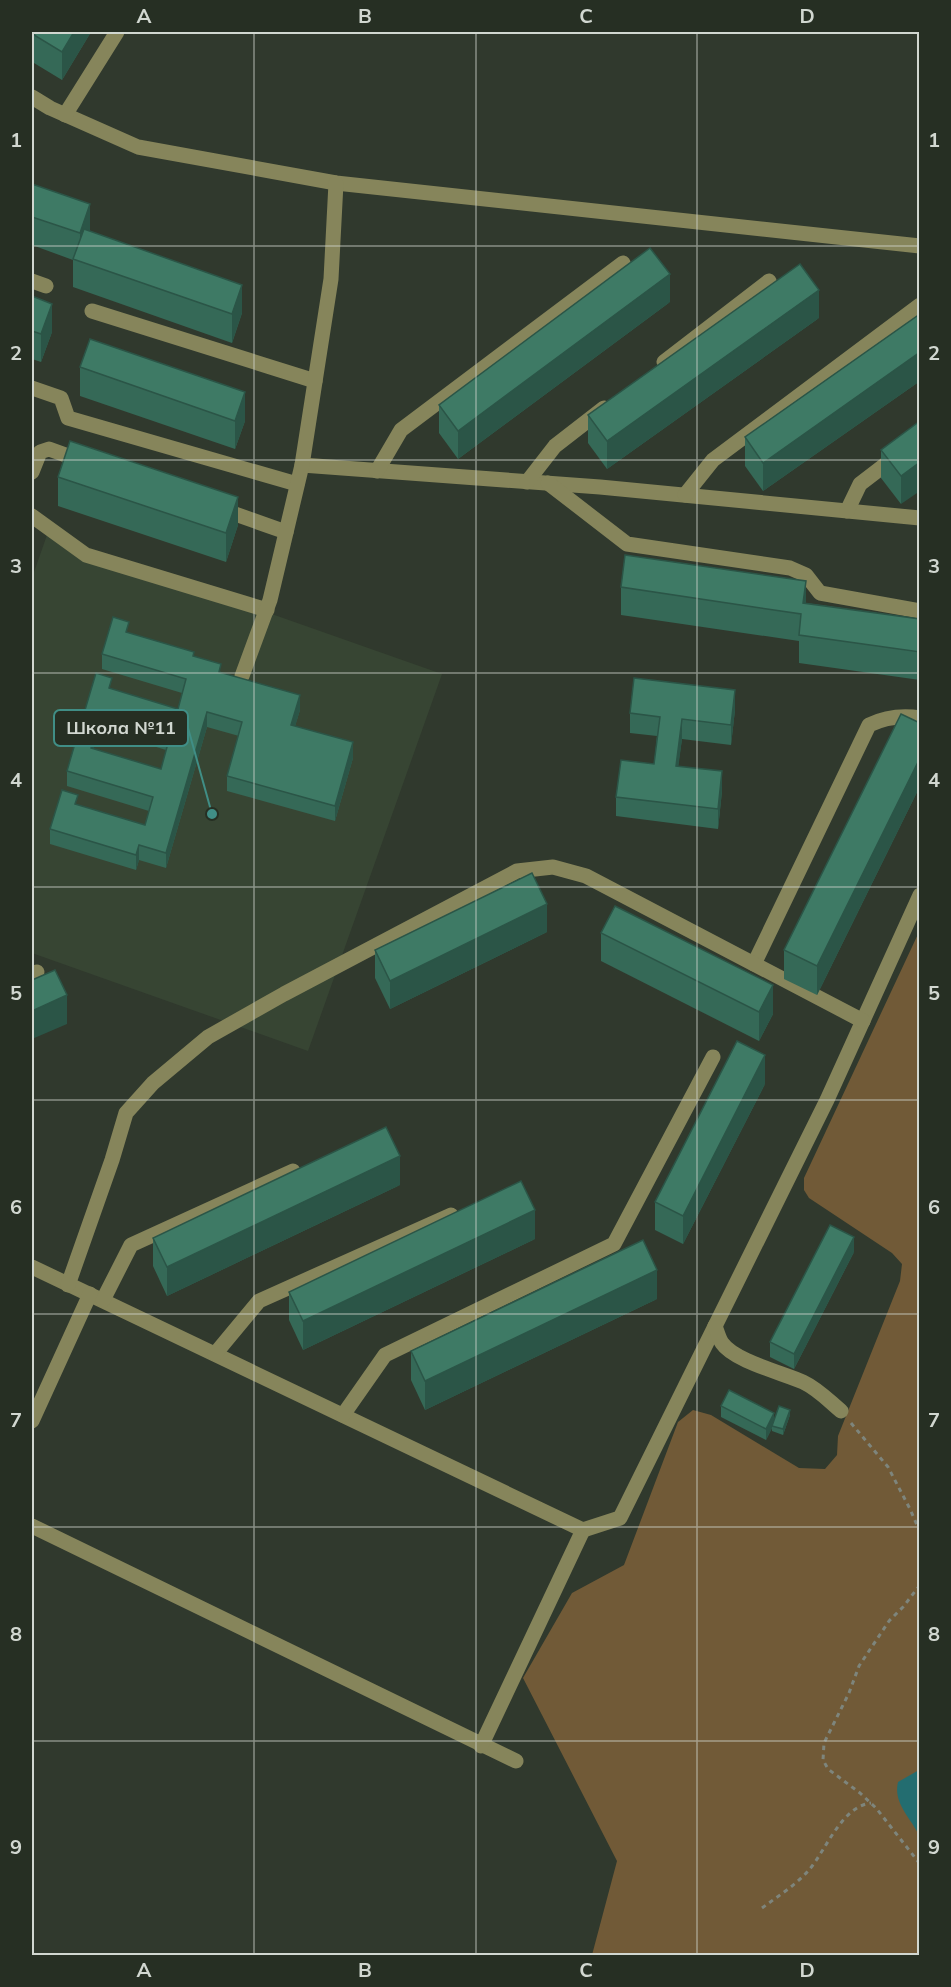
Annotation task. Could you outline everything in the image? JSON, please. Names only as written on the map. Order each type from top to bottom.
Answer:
[{"type":"street","points":[[65,115],[117,32]]},
{"type":"street","points":[[32,97],[65,115],[138,147],[336,183],[920,246]]},
{"type":"street","points":[[242,676],[267,610],[302,465],[331,279],[336,183]]},
{"type":"street","points":[[377,471],[401,430],[623,263]]},
{"type":"street","points":[[648,374],[769,281]]},
{"type":"street","points":[[685,495],[713,460],[920,305]]},
{"type":"street","points":[[92,311],[315,381]]},
{"type":"street","points":[[32,388],[61,398],[68,418],[297,484]]},
{"type":"street","points":[[527,482],[555,446],[620,396]]},
{"type":"street","points":[[847,511],[860,484],[920,438]]},
{"type":"street","points":[[32,472],[40,452],[50,449],[95,465]]},
{"type":"street","points":[[302,465],[548,483],[920,518]]},
{"type":"street","points":[[548,483],[627,544],[790,568],[806,575],[820,593],[920,611]]},
{"type":"street","points":[[207,504],[286,532]]},
{"type":"street","points":[[32,516],[86,555],[267,610]]},
{"type":"street","points":[[754,964],[869,725],[895,716],[920,718]]},
{"type":"street","points":[[68,1285],[126,1113],[153,1083],[208,1037],[284,994],[517,871],[553,867],[586,876],[863,1022]]},
{"type":"street","points":[[32,1267],[583,1530],[620,1518],[827,1100],[920,895]]},
{"type":"street","points":[[343,1415],[385,1355],[614,1244],[713,1057]]},
{"type":"street","points":[[32,1421],[97,1297],[131,1245],[309,1164]]},
{"type":"street","points":[[215,1354],[259,1301],[466,1208]]},
{"type":"street","points":[[715,1326],[723,1344],[730,1352],[764,1368],[804,1382],[821,1393],[841,1411]]},
{"type":"street","points":[[32,1526],[516,1761]]},
{"type":"street","points":[[482,1746],[583,1530]]},
{"type":"path","points":[[841,1411],[888,1467],[920,1532]]},
{"type":"path","points":[[920,1585],[873,1643],[859,1666],[849,1693],[824,1743],[823,1760],[828,1769],[872,1803],[920,1864]]},
{"type":"path","points":[[762,1908],[809,1870],[845,1819],[865,1804],[872,1803]]},
{"type":"shaded area","points":[[47,535],[442,674],[308,1051],[32,953],[32,578]]},
{"type":"shaded area","points":[[919,932],[919,1955],[592,1955],[617,1861],[523,1678],[572,1593],[624,1565],[678,1422],[693,1410],[711,1415],[799,1468],[825,1469],[837,1455],[838,1436],[900,1281],[902,1264],[892,1253],[809,1198],[804,1190],[804,1178]]},
{"type":"water","points":[[919,1770],[919,1835],[903,1810],[897,1790],[898,1782]]},
{"type":"building","points":[[36,32],[74,32],[62,52],[34,35]]},
{"type":"building","points":[[32,184],[90,204],[80,233],[32,217]]},
{"type":"building","points":[[84,229],[242,285],[232,314],[73,259]]},
{"type":"building","points":[[650,248],[670,274],[458,431],[439,405]]},
{"type":"building","points":[[800,264],[819,290],[607,441],[588,415]]},
{"type":"building","points":[[32,296],[52,304],[41,334],[32,331]]},
{"type":"building","points":[[920,314],[920,352],[763,463],[745,437]]},
{"type":"building","points":[[90,339],[245,392],[235,421],[80,367]]},
{"type":"building","points":[[920,421],[920,462],[901,476],[881,450]]},
{"type":"building","points":[[70,441],[238,497],[226,533],[58,477]]},
{"type":"building","points":[[625,555],[806,581],[803,603],[920,619],[920,652],[799,635],[801,614],[621,587]]},
{"type":"building","points":[[113,617],[129,622],[126,632],[194,652],[193,656],[221,664],[219,672],[300,695],[291,725],[353,742],[335,806],[227,776],[242,722],[207,712],[166,853],[139,845],[136,855],[50,829],[62,790],[78,795],[75,804],[145,825],[153,797],[67,771],[78,733],[94,738],[91,748],[161,769],[170,736],[85,710],[96,673],[112,678],[109,688],[178,709],[186,679],[102,654]]},
{"type":"building","points":[[634,678],[735,690],[731,725],[682,719],[676,766],[722,771],[718,809],[616,797],[621,760],[654,764],[660,717],[630,713]]},
{"type":"building","points":[[901,714],[920,723],[920,758],[817,966],[784,950]]},
{"type":"building","points":[[532,873],[547,904],[390,981],[375,950]]},
{"type":"building","points":[[615,906],[773,985],[759,1012],[601,933]]},
{"type":"building","points":[[55,970],[67,995],[32,1011],[32,980]]},
{"type":"building","points":[[737,1041],[765,1055],[683,1216],[655,1202]]},
{"type":"building","points":[[386,1127],[400,1156],[167,1267],[153,1238]]},
{"type":"building","points":[[521,1181],[535,1210],[303,1321],[289,1292]]},
{"type":"building","points":[[830,1225],[854,1237],[794,1354],[770,1342]]},
{"type":"building","points":[[643,1240],[657,1270],[425,1381],[411,1351]]},
{"type":"building","points":[[729,1390],[774,1413],[766,1429],[721,1406]]},
{"type":"building","points":[[779,1406],[790,1410],[783,1429],[772,1426]]},
{"type":"place","name":"Школа №11","points":[[212,814]]}]
